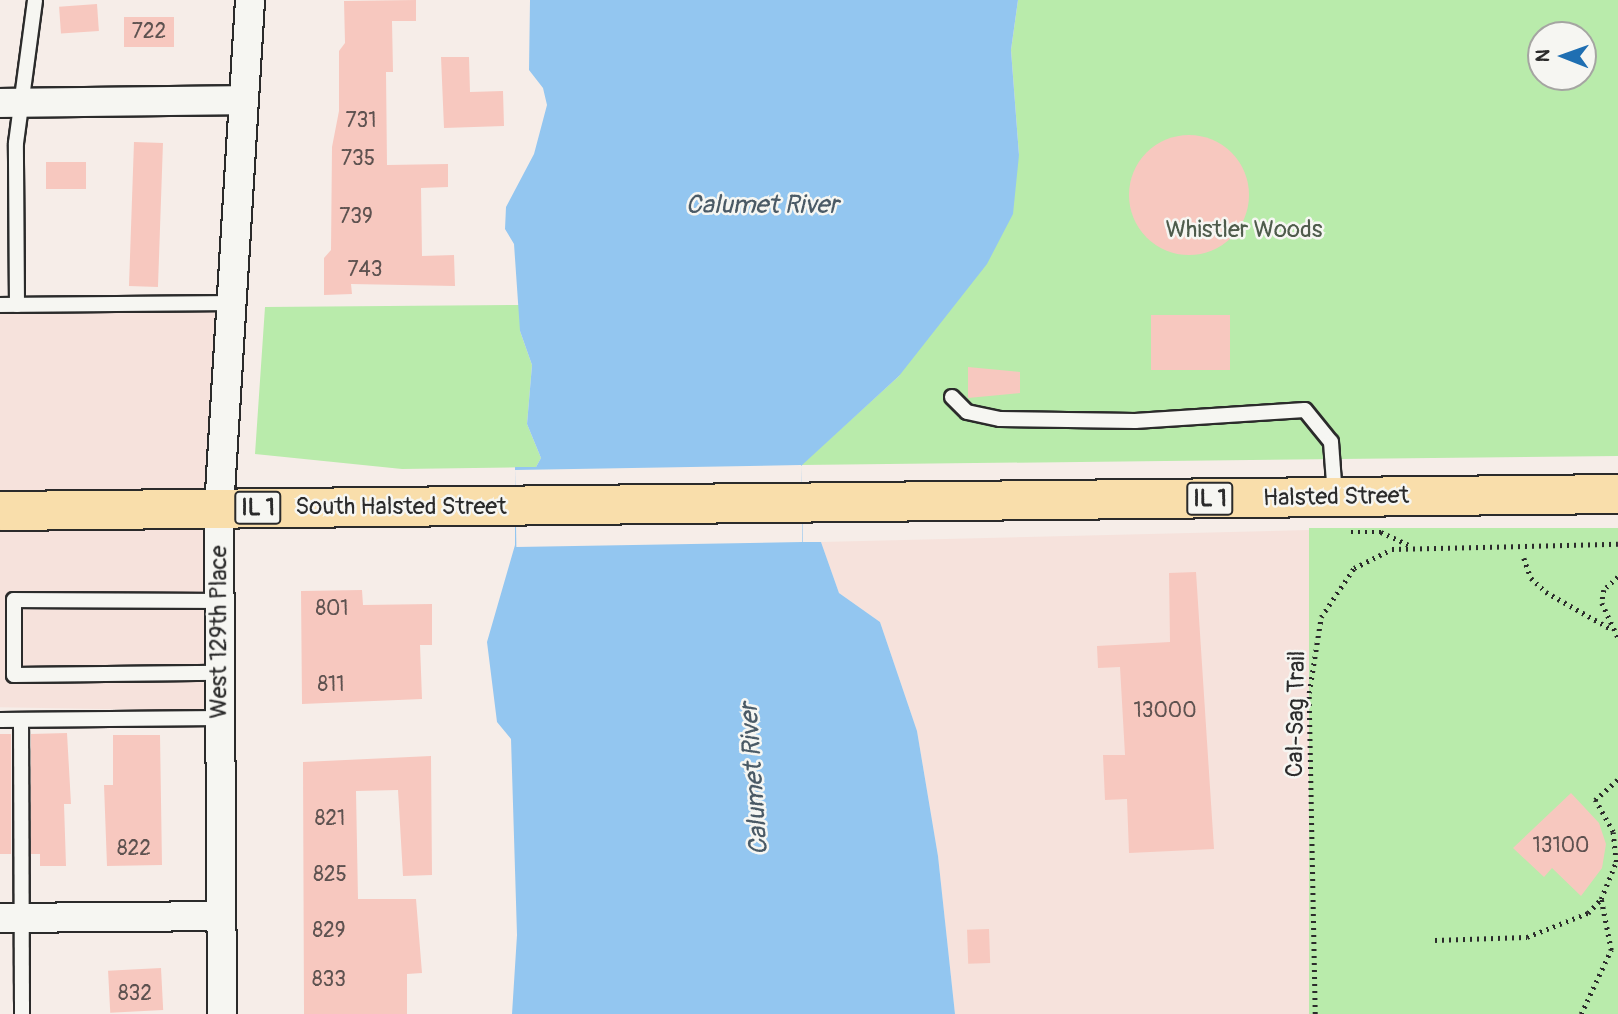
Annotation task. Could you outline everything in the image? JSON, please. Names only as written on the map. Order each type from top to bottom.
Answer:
[{"type":"main road","name":"Halsted Street","points":[[802,504],[1339,515],[1618,494]]},
{"type":"main road","name":"South Halsted Street","points":[[0,511],[802,504]]},
{"type":"street","name":"West 129th Place","points":[[222,1014],[219,509],[228,303],[250,0]]},
{"type":"street","points":[[11,102],[241,100]]},
{"type":"street","points":[[11,918],[221,916]]},
{"type":"lane","points":[[17,305],[16,142],[11,102],[35,0]]},
{"type":"lane","points":[[0,305],[228,303]]},
{"type":"lane","points":[[952,397],[967,412],[1000,419],[1135,421],[1305,410],[1331,442],[1339,515]]},
{"type":"lane","points":[[219,601],[15,600],[14,675],[220,673]]},
{"type":"lane","points":[[0,720],[220,719]]},
{"type":"lane","points":[[21,720],[11,918],[22,1014]]},
{"type":"path","points":[[1339,515],[1410,545]]},
{"type":"path","name":"Cal-Sag Trail","points":[[1315,1014],[1311,652],[1321,617],[1354,568],[1410,545],[1618,544]]},
{"type":"path","points":[[1524,558],[1531,578],[1546,592],[1613,630]]},
{"type":"path","points":[[1618,577],[1604,590],[1602,603],[1618,638]]},
{"type":"path","points":[[1581,1014],[1611,950],[1601,898],[1617,851],[1595,800],[1618,779]]},
{"type":"path","points":[[1435,940],[1548,933],[1571,924],[1601,898]]},
{"type":"path","points":[[1611,950],[1618,951]]},
{"type":"shaded area","points":[[0,303],[225,307],[218,711],[0,707]]},
{"type":"shaded area","points":[[1309,530],[1310,1014],[955,1014],[938,856],[917,731],[880,622],[839,593],[821,542]]},
{"type":"green space","name":"Whistler Woods","points":[[1018,0],[1618,0],[1618,456],[801,465],[899,376],[1019,155],[1011,50]]},
{"type":"green space","points":[[520,305],[520,331],[532,365],[527,424],[541,458],[536,467],[402,469],[255,454],[265,307]]},
{"type":"green space","points":[[1309,528],[1618,528],[1618,1014],[1309,1014]]},
{"type":"water","name":"Calumet River","points":[[530,0],[1018,0],[1011,50],[1019,155],[1013,214],[987,264],[899,376],[801,466],[803,542],[821,542],[839,593],[880,622],[917,731],[938,856],[955,1014],[512,1014],[517,935],[511,739],[497,722],[487,642],[515,545],[515,467],[536,467],[541,458],[527,424],[532,365],[520,331],[514,244],[505,229],[506,207],[534,154],[547,105],[543,88],[529,70]]},
{"type":"pier","points":[[801,465],[802,542],[516,547],[515,470]]},
{"type":"building","points":[[416,0],[416,21],[392,21],[393,72],[386,72],[387,165],[448,164],[448,187],[421,188],[422,256],[454,255],[455,286],[351,284],[352,294],[324,295],[324,258],[331,250],[332,147],[339,111],[339,51],[345,43],[344,1]]},
{"type":"building","points":[[97,4],[99,31],[61,34],[59,7]]},
{"type":"building","points":[[124,17],[174,17],[174,47],[124,47]]},
{"type":"building","points":[[441,57],[469,57],[470,92],[503,91],[504,126],[444,128]]},
{"type":"building","points":[[1189,135],[1212,139],[1232,152],[1245,172],[1249,195],[1245,218],[1232,238],[1212,251],[1189,255],[1166,251],[1146,238],[1133,218],[1129,195],[1133,172],[1146,152],[1166,139]]},
{"type":"building","points":[[134,142],[163,143],[158,287],[129,286]]},
{"type":"building","points":[[46,162],[86,162],[86,189],[46,189]]},
{"type":"building","points":[[1151,315],[1230,315],[1230,370],[1151,370]]},
{"type":"building","points":[[968,367],[1020,372],[1020,393],[968,398]]},
{"type":"building","points":[[1196,572],[1214,849],[1129,853],[1127,799],[1105,800],[1103,755],[1125,755],[1120,667],[1098,668],[1097,646],[1170,642],[1169,573]]},
{"type":"building","points":[[362,590],[363,605],[432,604],[432,645],[420,645],[422,699],[302,704],[301,591]]},
{"type":"building","points":[[67,733],[71,804],[64,804],[66,866],[40,866],[40,854],[31,854],[31,734]]},
{"type":"building","points":[[0,734],[11,734],[11,854],[0,854]]},
{"type":"building","points":[[113,735],[160,735],[162,865],[107,866],[104,785],[113,785]]},
{"type":"building","points":[[431,756],[432,875],[403,876],[398,790],[356,791],[358,899],[416,899],[422,973],[407,974],[407,1014],[304,1014],[303,762]]},
{"type":"building","points":[[1571,793],[1599,823],[1606,844],[1602,868],[1581,896],[1552,868],[1544,877],[1513,848]]},
{"type":"building","points":[[989,929],[990,963],[968,964],[967,930]]},
{"type":"building","points":[[161,968],[163,1010],[110,1013],[108,971]]}]
